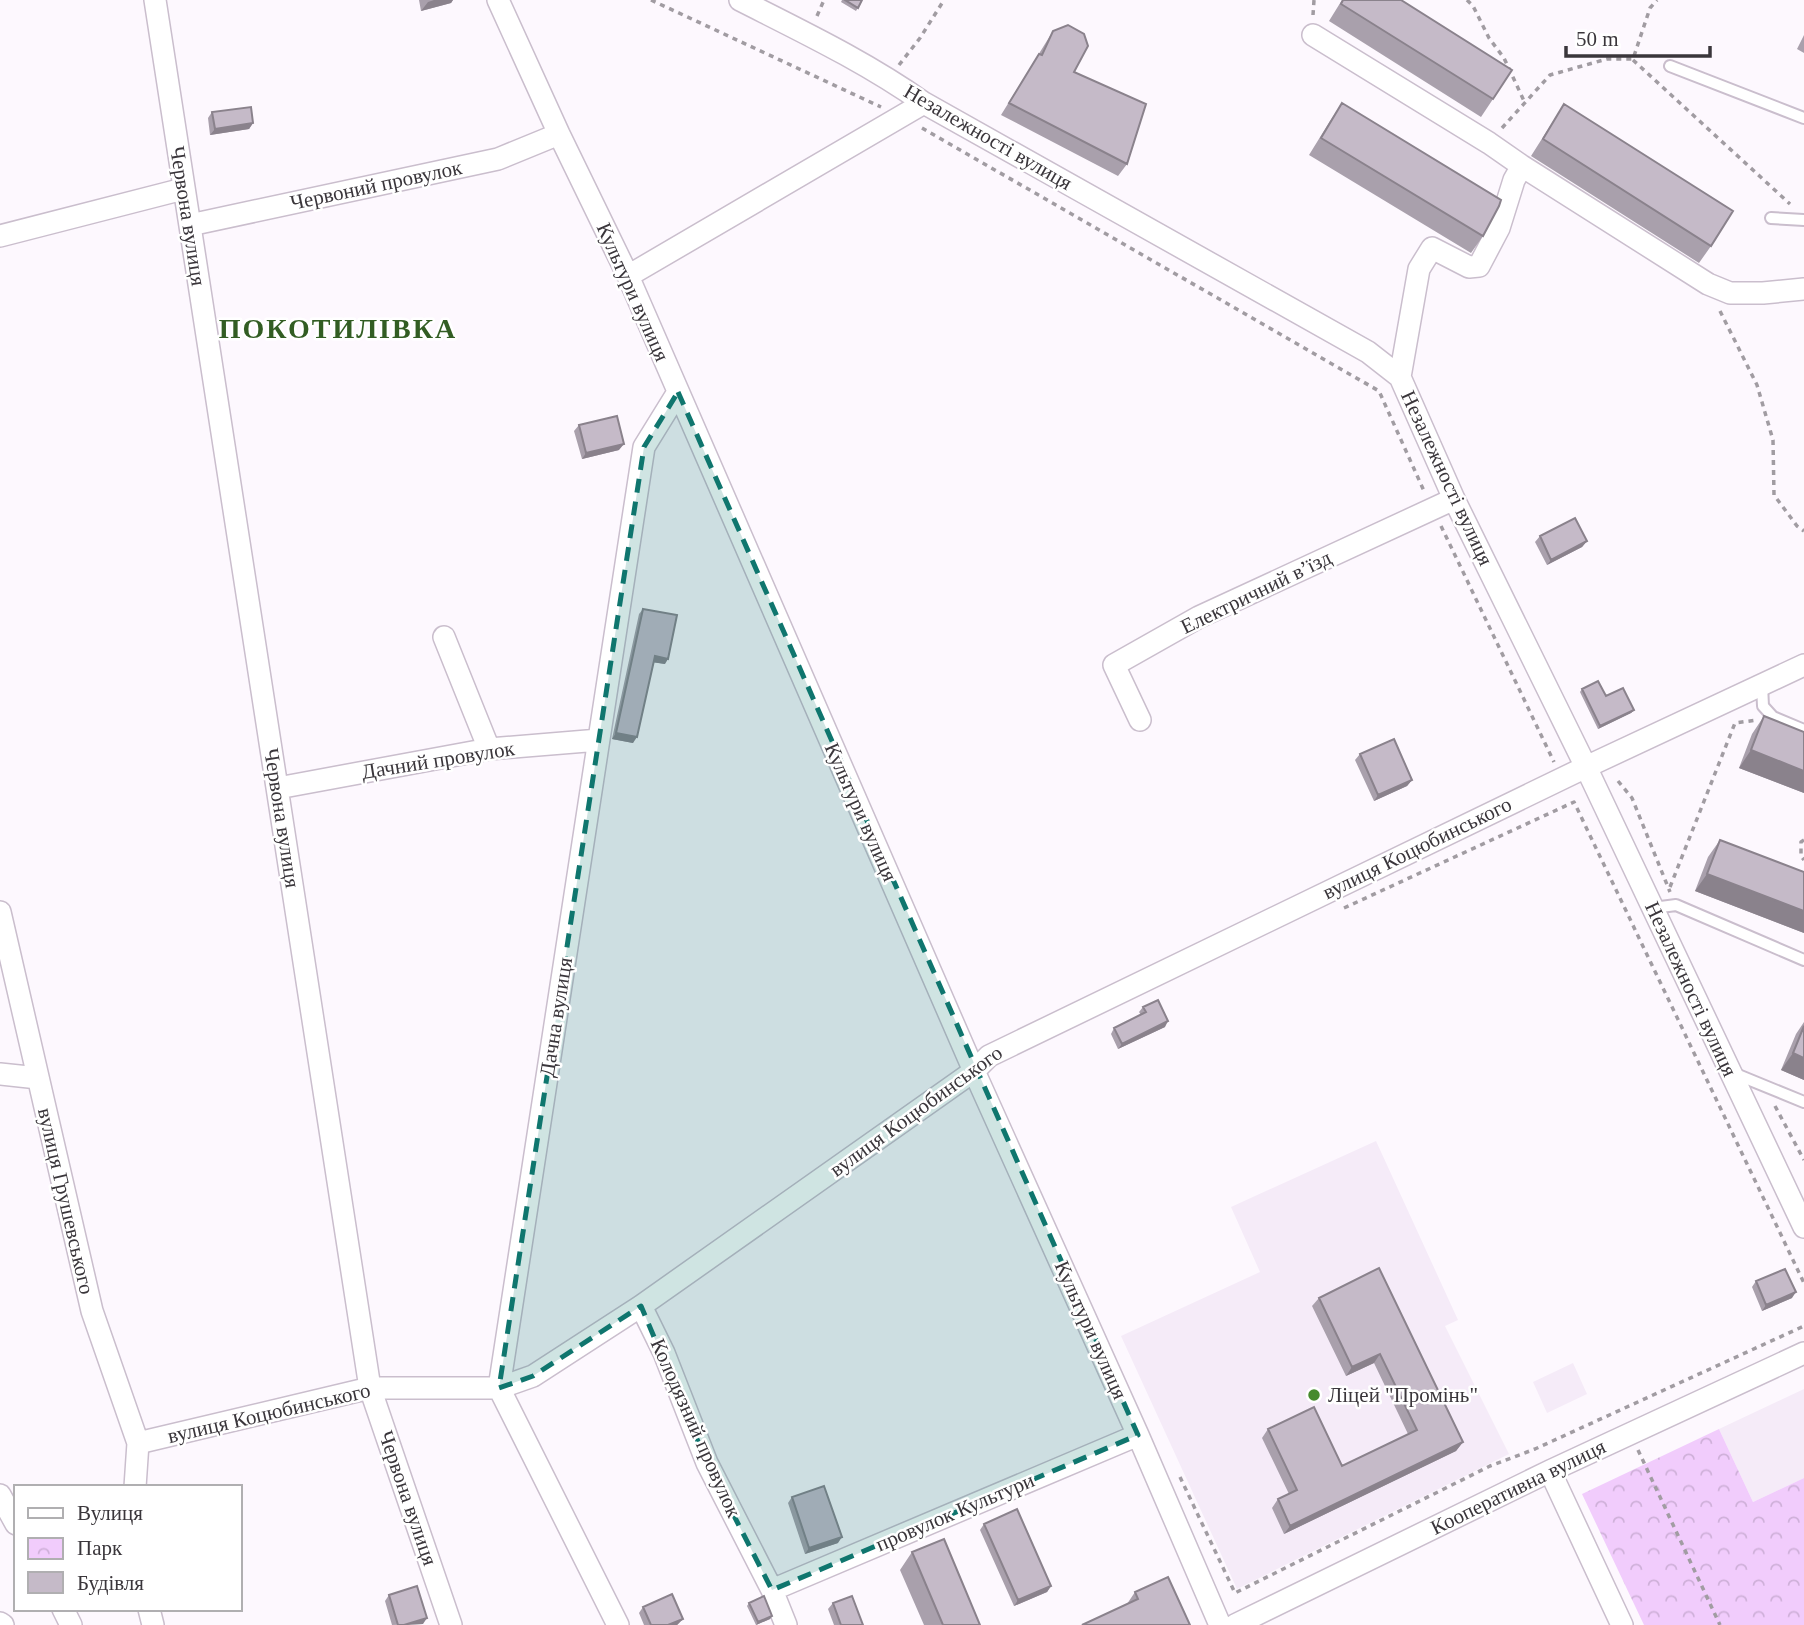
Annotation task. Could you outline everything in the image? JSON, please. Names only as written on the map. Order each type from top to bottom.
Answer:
[{"type":"street","name":"Червона вулиця","points":[[155,0],[370,1388],[451,1625]]},
{"type":"street","name":"Культури вулиця","points":[[498,0],[628,276],[974,1071],[1138,1435],[1220,1625]]},
{"type":"street","name":"Незалежності вулиця","points":[[740,0],[889,78],[924,103],[1368,352],[1400,377],[1454,499],[1586,767],[1804,1227]]},
{"type":"street","points":[[1313,35],[1489,143],[1707,284],[1730,293],[1804,289]]},
{"type":"street","points":[[628,276],[924,103]]},
{"type":"street","name":"Червоний провулок","points":[[190,225],[498,159],[559,134]]},
{"type":"street","points":[[1400,377],[1419,269],[1432,248],[1469,268],[1479,266],[1499,228],[1514,180],[1522,166]]},
{"type":"street","points":[[0,236],[183,189]]},
{"type":"street","name":"Дачна вулиця","points":[[499,1388],[644,447],[678,392]]},
{"type":"street","name":"Електричний в’їзд","points":[[1140,720],[1114,665],[1199,617],[1454,499]]},
{"type":"street","points":[[444,637],[489,749]]},
{"type":"street","name":"вулиця Коцюбинського","points":[[138,1443],[370,1388],[499,1388],[533,1376],[641,1306],[974,1071],[989,1056],[1014,1042],[1804,665]]},
{"type":"street","name":"Дачний провулок","points":[[278,788],[489,749],[599,740]]},
{"type":"street","name":"вулиця Грушевського","points":[[0,912],[92,1311],[138,1443],[135,1485]]},
{"type":"street","points":[[0,1074],[38,1078]]},
{"type":"street","name":"Колодязний провулок","points":[[641,1306],[664,1353],[707,1462],[772,1590],[786,1625]]},
{"type":"street","name":"Кооперативна вулиця","points":[[1235,1625],[1550,1471],[1804,1353]]},
{"type":"street","points":[[499,1388],[618,1625]]},
{"type":"street","name":"провулок Культури","points":[[772,1590],[1138,1435]]},
{"type":"street","points":[[1550,1471],[1622,1625]]},
{"type":"street","points":[[0,1495],[14,1520]]},
{"type":"lane","points":[[1670,66],[1804,118]]},
{"type":"lane","points":[[1771,218],[1804,220]]},
{"type":"lane","points":[[1762,685],[1763,706],[1773,717],[1804,730]]},
{"type":"lane","points":[[1653,908],[1676,905],[1804,960]]},
{"type":"lane","points":[[1730,1072],[1804,1102]]},
{"type":"path","points":[[651,0],[901,116],[1378,391],[1562,779]]},
{"type":"path","points":[[889,78],[920,38],[943,0]]},
{"type":"path","points":[[1467,0],[1504,58],[1525,103]]},
{"type":"path","points":[[1633,59],[1650,8],[1657,0]]},
{"type":"path","points":[[1489,143],[1550,75],[1607,59],[1633,59],[1794,208]]},
{"type":"path","points":[[1707,284],[1757,385],[1773,440],[1774,495],[1797,526],[1804,531]]},
{"type":"path","points":[[1669,889],[1735,723],[1773,717]]},
{"type":"path","points":[[1618,781],[1632,798],[1676,905]]},
{"type":"path","points":[[1335,912],[1574,802],[1804,1283]]},
{"type":"path","points":[[1804,840],[1801,842],[1801,856],[1804,860]]},
{"type":"path","points":[[1758,1083],[1780,1112],[1804,1160]]},
{"type":"path","points":[[1178,1473],[1235,1593],[1499,1462],[1601,1419],[1804,1326]]},
{"type":"path","points":[[1630,1434],[1720,1625]]},
{"type":"highlighted area","points":[[678,392],[1138,1435],[772,1590],[707,1463],[641,1306],[533,1376],[499,1388],[644,447]]},
{"type":"shaded area","name":"Ліцей \"Промінь\"","points":[[1376,1141],[1458,1320],[1445,1326],[1509,1454],[1237,1589],[1121,1336],[1260,1272],[1231,1207]]},
{"type":"shaded area","points":[[1573,1363],[1587,1394],[1547,1413],[1533,1382]]},
{"type":"shaded area","points":[[1804,1389],[1804,1478],[1753,1502],[1719,1429]]},
{"type":"green space","points":[[1719,1429],[1753,1502],[1804,1478],[1804,1625],[1644,1625],[1582,1494]]},
{"type":"building","points":[[845,0],[862,0],[858,8]]},
{"type":"building","points":[[1343,0],[1401,0],[1512,70],[1493,99],[1341,4]]},
{"type":"building","points":[[1068,25],[1084,34],[1088,46],[1074,72],[1146,104],[1127,164],[1009,103],[1039,54],[1042,55],[1053,31]]},
{"type":"building","points":[[1342,103],[1501,200],[1483,236],[1321,138]]},
{"type":"building","points":[[1564,104],[1733,211],[1711,246],[1543,139]]},
{"type":"building","points":[[251,107],[253,123],[215,129],[212,112]]},
{"type":"building","points":[[617,416],[624,444],[586,453],[579,425]]},
{"type":"building","points":[[1575,518],[1587,541],[1551,560],[1540,536]]},
{"type":"building","points":[[643,609],[677,615],[668,659],[655,656],[637,737],[616,733]]},
{"type":"building","points":[[1598,681],[1606,696],[1623,688],[1634,710],[1600,726],[1582,689]]},
{"type":"building","points":[[1764,716],[1804,732],[1804,771],[1751,750]]},
{"type":"building","points":[[1394,739],[1412,780],[1378,795],[1360,754]]},
{"type":"building","points":[[1720,840],[1804,872],[1804,911],[1707,874]]},
{"type":"building","points":[[1158,1000],[1168,1021],[1122,1044],[1114,1028],[1146,1012],[1143,1007]]},
{"type":"building","points":[[1804,1026],[1804,1058],[1793,1053]]},
{"type":"building","points":[[1379,1268],[1463,1442],[1290,1526],[1278,1499],[1297,1490],[1268,1429],[1314,1407],[1342,1466],[1417,1430],[1380,1354],[1352,1367],[1319,1298]]},
{"type":"building","points":[[1785,1269],[1796,1292],[1766,1305],[1756,1281]]},
{"type":"building","points":[[824,1486],[842,1537],[809,1548],[792,1497]]},
{"type":"building","points":[[1017,1509],[1051,1586],[1018,1600],[984,1524]]},
{"type":"building","points":[[944,1539],[980,1625],[943,1625],[912,1552]]},
{"type":"building","points":[[1168,1577],[1190,1625],[1082,1625],[1138,1599],[1135,1592]]},
{"type":"building","points":[[417,1586],[427,1618],[398,1625],[389,1595]]},
{"type":"building","points":[[672,1594],[683,1619],[668,1625],[651,1625],[643,1607]]},
{"type":"building","points":[[764,1596],[772,1616],[758,1622],[749,1603]]},
{"type":"building","points":[[852,1596],[863,1625],[841,1625],[833,1603]]},
{"type":"place","name":"Ліцей \"Промінь\"","points":[[1314,1395]]},
{"type":"district","name":"ПОКОТИЛІВКА","points":[[338,328]]}]
